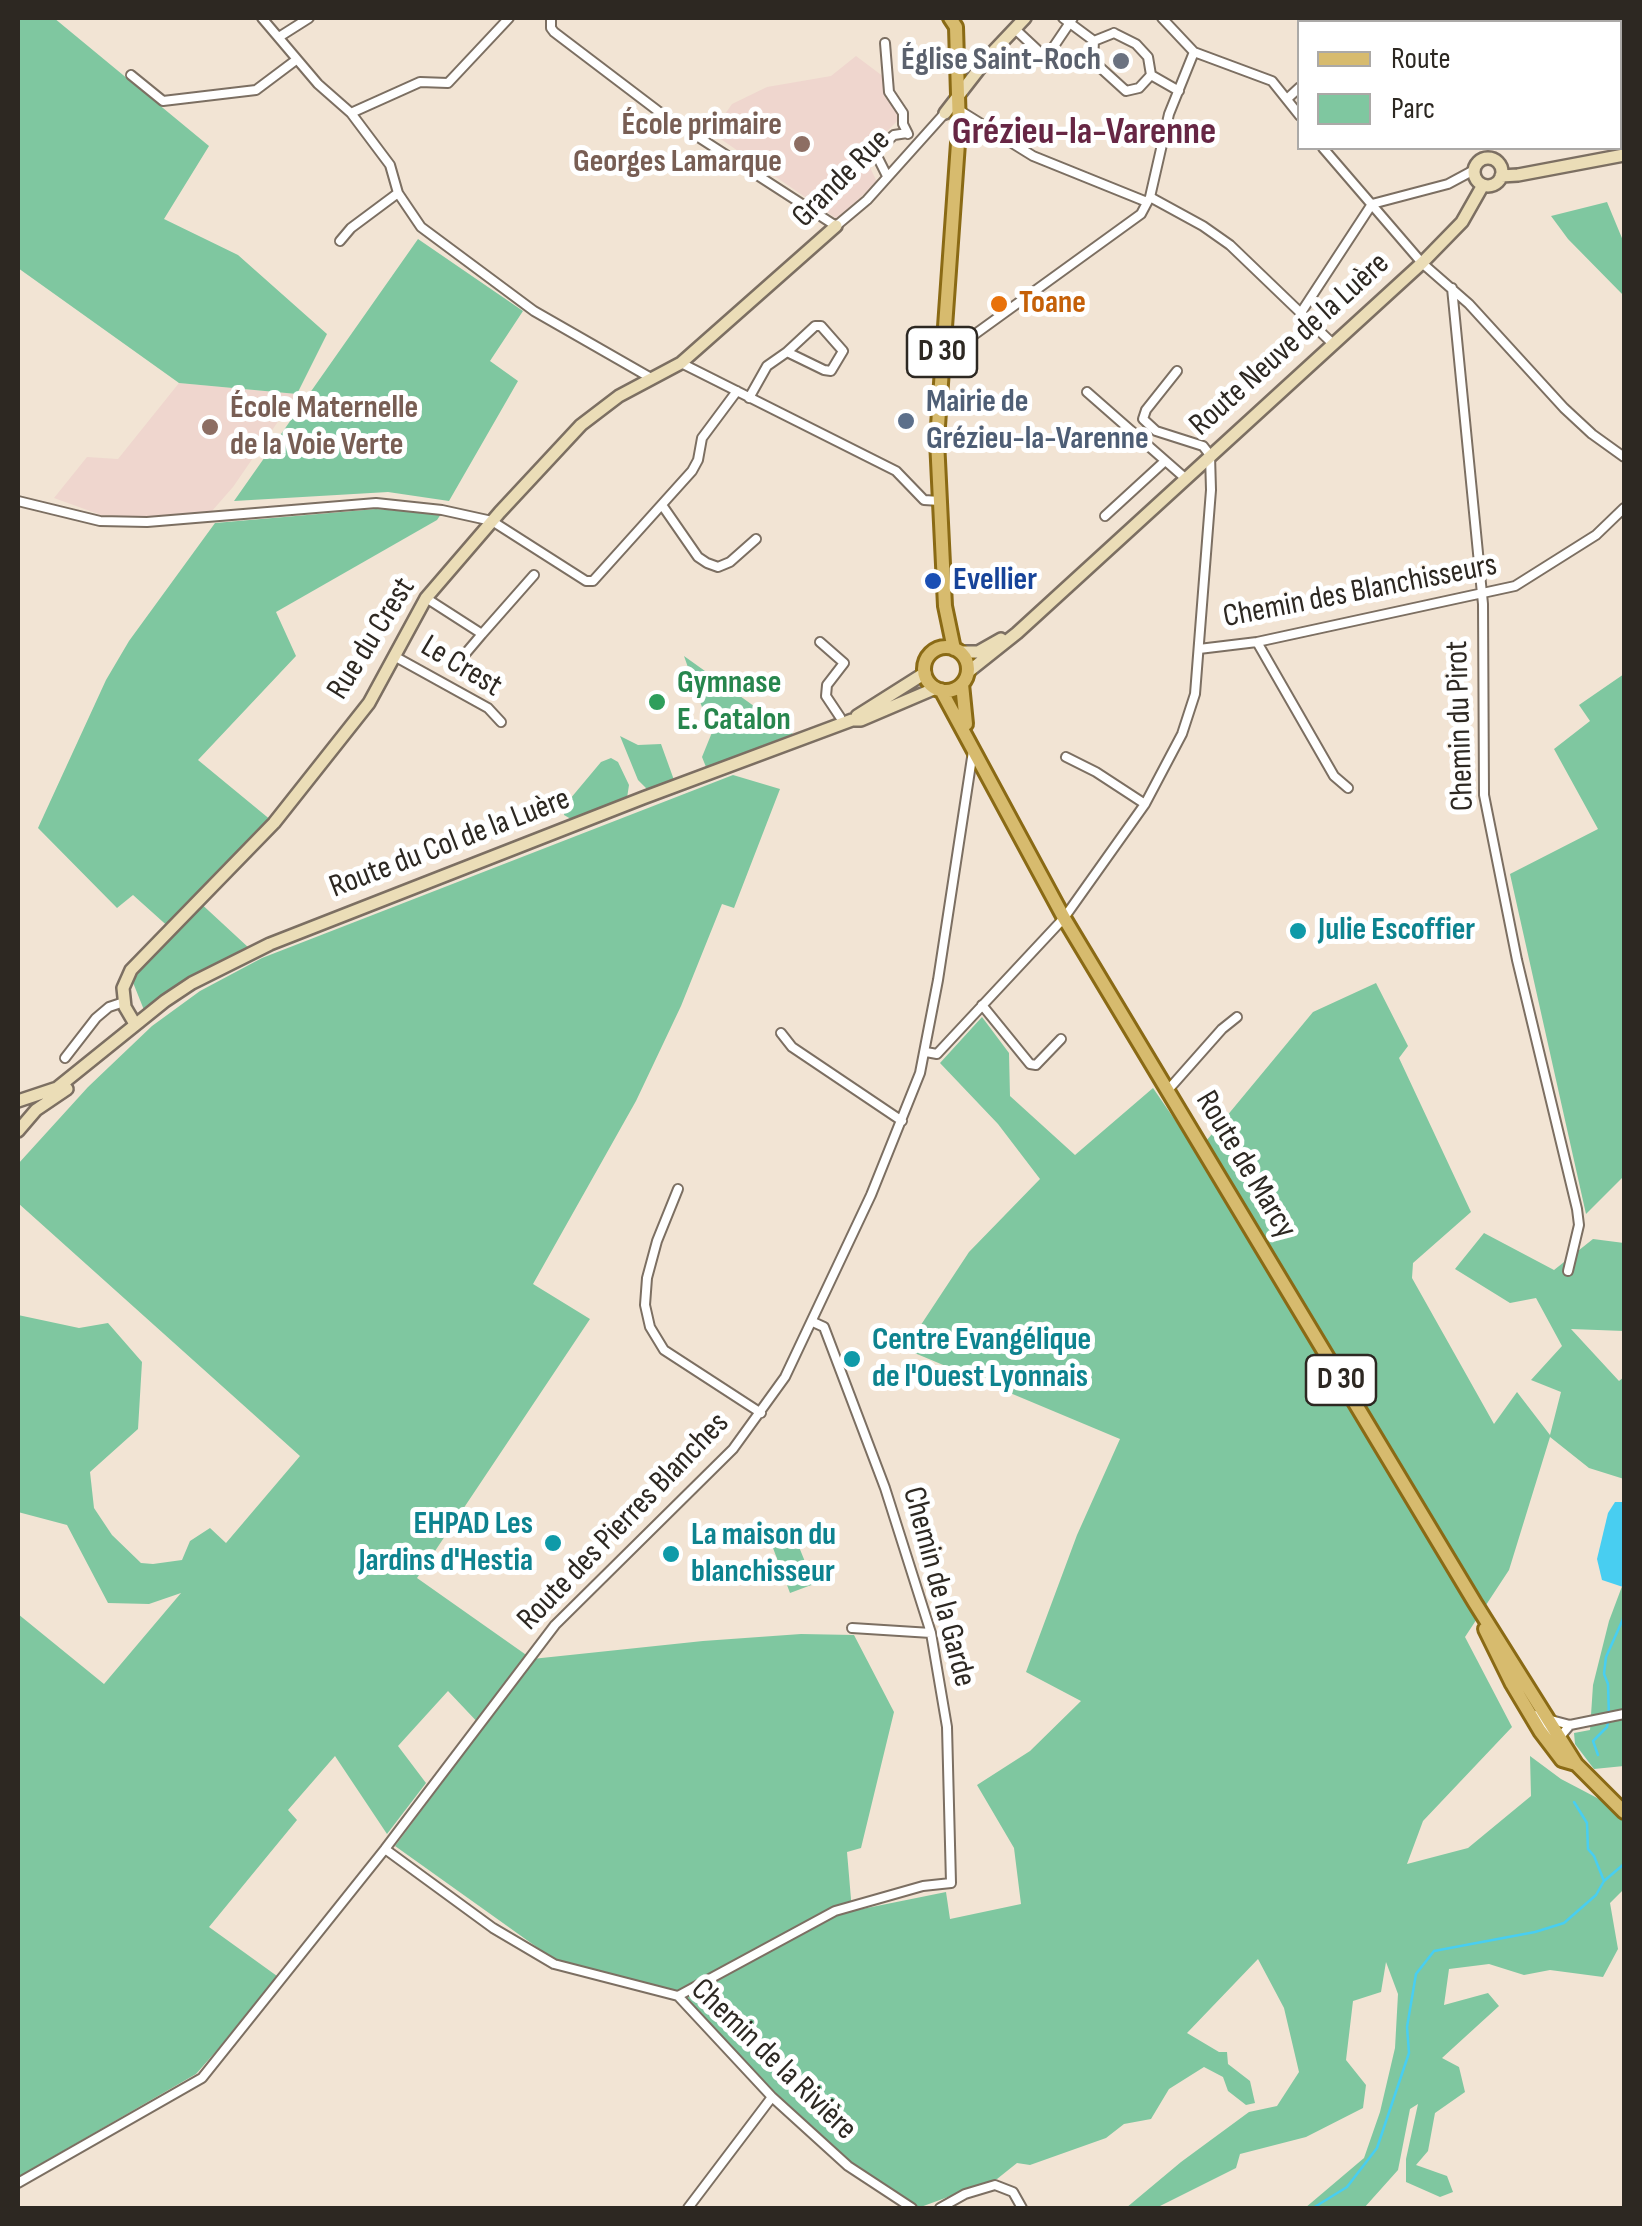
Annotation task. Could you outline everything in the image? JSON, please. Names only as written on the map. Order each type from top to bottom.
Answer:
[{"type":"main road","name":"D 30","points":[[937,649],[945,606],[937,426],[954,107],[956,26],[950,18]]},
{"type":"main road","name":"D 30","points":[[945,606],[958,651]]},
{"type":"main road","points":[[937,649],[958,651],[966,658],[965,678],[948,691],[938,689],[925,673],[930,655],[937,649]]},
{"type":"main road","name":"Route de Marcy","points":[[965,678],[964,715],[973,751]]},
{"type":"main road","name":"Route de Marcy","points":[[938,689],[1064,918],[1474,1603],[1576,1764],[1624,1812]]},
{"type":"main road","name":"Route de Marcy","points":[[1474,1603],[1512,1684],[1540,1731],[1562,1760],[1576,1764]]},
{"type":"street","points":[[262,18],[296,60],[351,113],[390,165],[398,193],[420,227],[502,290],[651,378]]},
{"type":"street","points":[[278,37],[309,18]]},
{"type":"street","points":[[351,113],[420,82],[448,84],[509,18]]},
{"type":"street","points":[[551,18],[550,28],[658,112],[836,226]]},
{"type":"street","name":"Grande Rue","points":[[681,364],[888,176],[954,107],[990,54],[1026,18]]},
{"type":"street","points":[[1162,18],[1194,52],[1272,81],[1297,112]]},
{"type":"street","points":[[1015,29],[1046,58],[1068,19],[1094,41]]},
{"type":"street","points":[[1094,41],[1114,33],[1136,44],[1148,57],[1151,75]]},
{"type":"street","points":[[1094,41],[1093,61],[1126,91],[1139,88],[1151,75]]},
{"type":"street","points":[[885,42],[889,92],[903,113],[908,134]]},
{"type":"street","points":[[942,358],[1141,214],[1149,200],[1169,114],[1194,52]]},
{"type":"street","points":[[131,75],[163,102],[256,90],[296,60]]},
{"type":"street","points":[[1151,75],[1179,90]]},
{"type":"street","points":[[1288,98],[1297,89]]},
{"type":"street","points":[[954,107],[1033,156],[1149,200],[1203,226],[1302,311],[1332,343]]},
{"type":"street","points":[[888,176],[877,156],[878,149],[894,134],[903,132],[920,140]]},
{"type":"street","points":[[1326,150],[1422,263],[1452,288],[1564,408],[1624,457]]},
{"type":"street","points":[[1302,311],[1372,204],[1448,184],[1474,170],[1480,160],[1496,154],[1500,176],[1492,185],[1476,180],[1474,170]]},
{"type":"street","points":[[1500,176],[1518,176],[1624,155]]},
{"type":"street","name":"Route Neuve de la Luère","points":[[965,678],[1422,263],[1462,222],[1483,185]]},
{"type":"street","points":[[340,242],[351,228],[398,193]]},
{"type":"street","name":"Chemin du Pirot","points":[[1452,288],[1482,593],[1484,795],[1517,960],[1577,1209],[1579,1226],[1568,1272]]},
{"type":"street","points":[[749,398],[767,366],[815,326],[821,326],[843,351],[831,371],[788,352]]},
{"type":"street","points":[[696,350],[701,373]]},
{"type":"street","points":[[681,364],[896,471],[924,500],[940,502]]},
{"type":"street","name":"Rue du Crest","points":[[124,1002],[122,988],[131,970],[274,823],[368,704],[426,598],[492,521],[581,425],[619,396],[681,364]]},
{"type":"street","points":[[926,1052],[936,1054],[1064,918],[1144,804],[1182,734],[1195,694],[1211,490],[1210,455],[1203,446],[1156,431],[1143,419],[1177,372]]},
{"type":"street","points":[[18,501],[100,521],[146,522],[376,504],[442,510],[492,521],[586,581],[593,580],[692,470],[702,438],[736,391]]},
{"type":"street","points":[[1087,392],[1184,478]]},
{"type":"street","points":[[1105,516],[1166,461]]},
{"type":"street","points":[[662,505],[698,557],[718,567],[730,562],[756,539]]},
{"type":"street","name":"Chemin des Blanchisseurs","points":[[1199,650],[1256,642],[1526,582],[1596,536],[1624,508]]},
{"type":"street","points":[[460,660],[534,575]]},
{"type":"street","points":[[426,598],[482,634]]},
{"type":"street","name":"Route Neuve de la Luère","points":[[958,651],[988,648],[1033,617]]},
{"type":"street","points":[[820,642],[844,663],[827,685],[826,696],[846,718]]},
{"type":"street","points":[[1256,642],[1334,776],[1348,788]]},
{"type":"street","name":"Le Crest","points":[[394,656],[488,708],[502,722]]},
{"type":"street","name":"Route du Col de la Luère","points":[[18,1130],[135,1024],[192,983],[270,944],[846,718],[925,673]]},
{"type":"street","name":"Route du Col de la Luère","points":[[846,718],[861,720],[938,689]]},
{"type":"street","name":"Route des Pierres Blanches","points":[[18,2183],[202,2078],[385,1849],[555,1625],[732,1449],[785,1377],[902,1121],[926,1052],[973,751]]},
{"type":"street","points":[[1066,758],[1096,772],[1144,804]]},
{"type":"street","points":[[65,1058],[96,1018],[124,1002],[135,1024]]},
{"type":"street","points":[[982,1006],[1030,1064],[1036,1065],[1062,1039]]},
{"type":"street","points":[[1168,1090],[1222,1028],[1237,1017]]},
{"type":"street","points":[[781,1034],[792,1047],[902,1121]]},
{"type":"street","name":"Route du Col de la Luère","points":[[18,1101],[57,1088],[91,1064]]},
{"type":"street","points":[[678,1189],[646,1278],[645,1305],[650,1327],[664,1350],[761,1412]]},
{"type":"street","name":"Chemin de la Garde","points":[[678,1996],[835,1911],[923,1886],[952,1883],[947,1727],[931,1634],[872,1452],[824,1327],[813,1322]]},
{"type":"street","points":[[852,1628],[931,1634]]},
{"type":"street","name":"Route de Marcy","points":[[1512,1684],[1547,1730],[1560,1738]]},
{"type":"street","points":[[1546,1719],[1570,1725],[1624,1714]]},
{"type":"street","points":[[1560,1738],[1570,1725]]},
{"type":"street","name":"Chemin de la Rivière","points":[[385,1849],[493,1928],[554,1964],[678,1996],[772,2096],[848,2166],[912,2208]]},
{"type":"street","points":[[688,2208],[772,2096]]},
{"type":"street","points":[[940,2208],[965,2194],[995,2185],[1006,2186],[1022,2208]]},
{"type":"shaded area","name":"École primaire Georges Lamarque","points":[[856,56],[884,77],[885,97],[901,117],[864,155],[877,182],[837,219],[712,133],[732,104],[767,87],[831,76]]},
{"type":"shaded area","name":"École Maternelle de la Voie Verte","points":[[179,383],[297,394],[212,511],[142,517],[101,515],[54,498],[87,457],[118,459]]},
{"type":"green space","points":[[18,18],[54,18],[209,146],[164,219],[238,255],[327,334],[297,394],[179,383],[18,268]]},
{"type":"green space","points":[[1607,202],[1624,243],[1624,296],[1551,216]]},
{"type":"green space","points":[[418,239],[523,311],[490,361],[518,381],[449,501],[388,492],[234,501]]},
{"type":"green space","points":[[376,509],[441,514],[437,520],[276,612],[296,656],[198,760],[272,821],[196,899],[249,948],[182,984],[144,1010],[132,980],[172,930],[133,895],[117,908],[38,828],[106,680],[129,641],[215,523]]},
{"type":"green space","points":[[684,656],[793,734],[706,767],[702,757],[715,725],[708,724]]},
{"type":"green space","points":[[1624,674],[1624,1176],[1586,1214],[1510,874],[1598,829],[1554,749],[1590,721],[1579,705]]},
{"type":"green space","points":[[620,736],[638,745],[661,744],[674,780],[649,791],[638,780]]},
{"type":"green space","points":[[611,758],[618,762],[629,785],[627,798],[571,819],[564,815],[565,805],[601,762]]},
{"type":"green space","points":[[733,775],[780,789],[734,908],[722,904],[681,1006],[636,1101],[533,1284],[590,1319],[417,1578],[532,1659],[703,1641],[801,1634],[854,1635],[894,1712],[861,1848],[847,1852],[852,1911],[946,1892],[950,1919],[1021,1904],[1014,1848],[977,1785],[1030,1751],[1081,1701],[1026,1672],[1077,1535],[1120,1439],[905,1349],[969,1252],[1040,1179],[998,1124],[940,1063],[982,1017],[1009,1053],[1010,1096],[1075,1155],[1153,1088],[1197,1152],[1313,1012],[1376,983],[1408,1046],[1399,1058],[1471,1212],[1413,1263],[1412,1278],[1494,1424],[1517,1392],[1550,1435],[1561,1392],[1531,1380],[1562,1346],[1536,1298],[1510,1303],[1455,1269],[1484,1233],[1554,1270],[1593,1239],[1624,1243],[1624,1331],[1571,1329],[1619,1381],[1624,1377],[1624,1479],[1589,1468],[1550,1437],[1509,1570],[1465,1637],[1512,1727],[1423,1821],[1407,1864],[1468,1848],[1531,1796],[1530,1756],[1561,1779],[1601,1800],[1624,1821],[1624,1889],[1610,1903],[1618,1949],[1603,1977],[1550,1970],[1524,1975],[1489,1964],[1449,1969],[1444,2005],[1488,1993],[1499,2006],[1442,2058],[1459,2067],[1465,2092],[1435,2113],[1428,2151],[1416,2165],[1447,2176],[1453,2192],[1440,2197],[1406,2182],[1406,2159],[1418,2104],[1410,2109],[1398,2170],[1364,2208],[1305,2208],[1364,2158],[1380,2112],[1395,2048],[1398,1994],[1386,1962],[1381,1992],[1353,2001],[1346,2060],[1366,2085],[1363,2108],[1306,2137],[1240,2154],[1236,2168],[1156,2208],[1126,2208],[1249,2112],[1277,2106],[1299,2072],[1284,2008],[1258,1959],[1187,2033],[1219,2052],[1227,2052],[1228,2064],[1250,2081],[1255,2103],[1246,2105],[1228,2091],[1223,2077],[1204,2067],[1169,2089],[1151,2119],[1124,2124],[1106,2138],[1030,2165],[1017,2163],[997,2179],[918,2208],[851,2165],[680,1993],[552,1958],[395,1846],[483,1728],[448,1691],[398,1746],[426,1783],[387,1834],[335,1756],[288,1810],[297,1820],[209,1927],[277,1976],[196,2074],[18,2177],[18,1614],[104,1684],[181,1593],[149,1604],[108,1603],[67,1525],[18,1512],[18,1315],[79,1328],[108,1323],[142,1362],[138,1429],[90,1472],[94,1508],[112,1535],[141,1563],[182,1560],[190,1541],[210,1528],[226,1543],[300,1456],[18,1203],[18,1164],[88,1087],[152,1026],[200,991],[262,958]]},
{"type":"green space","points":[[795,1537],[814,1584],[790,1593],[773,1548]]},
{"type":"green space","points":[[1624,1581],[1624,1766],[1594,1769],[1575,1744],[1574,1733],[1590,1730],[1593,1685]]},
{"type":"water","points":[[1615,1502],[1624,1502],[1623,1587],[1602,1580],[1597,1559],[1608,1513]]},
{"type":"waterway","points":[[1598,1755],[1593,1741],[1607,1727],[1609,1718],[1606,1657],[1623,1619],[1624,1606]]},
{"type":"waterway","points":[[1574,1802],[1587,1823],[1588,1849],[1604,1881]]},
{"type":"waterway","points":[[1313,2208],[1347,2187],[1377,2148],[1409,2053],[1407,2027],[1416,1974],[1434,1951],[1564,1923],[1624,1864]]},
{"type":"place","name":"Église Saint-Roch","points":[[1121,61]]},
{"type":"place","name":"École primaire Georges Lamarque","points":[[802,144]]},
{"type":"place","name":"Toane","points":[[999,304]]},
{"type":"place","name":"Mairie de Grézieu-la-Varenne","points":[[906,421]]},
{"type":"place","name":"École Maternelle de la Voie Verte","points":[[210,427]]},
{"type":"place","name":"Evellier","points":[[933,581]]},
{"type":"place","name":"Gymnase E. Catalon","points":[[657,702]]},
{"type":"place","name":"Julie Escoffier","points":[[1298,931]]},
{"type":"place","name":"Centre Evangélique de l'Ouest Lyonnais","points":[[852,1359]]},
{"type":"place","name":"EHPAD Les Jardins d'Hestia","points":[[553,1543]]},
{"type":"place","name":"La maison du blanchisseur","points":[[671,1554]]},
{"type":"district","name":"Grézieu-la-Varenne","points":[[1084,133]]}]
